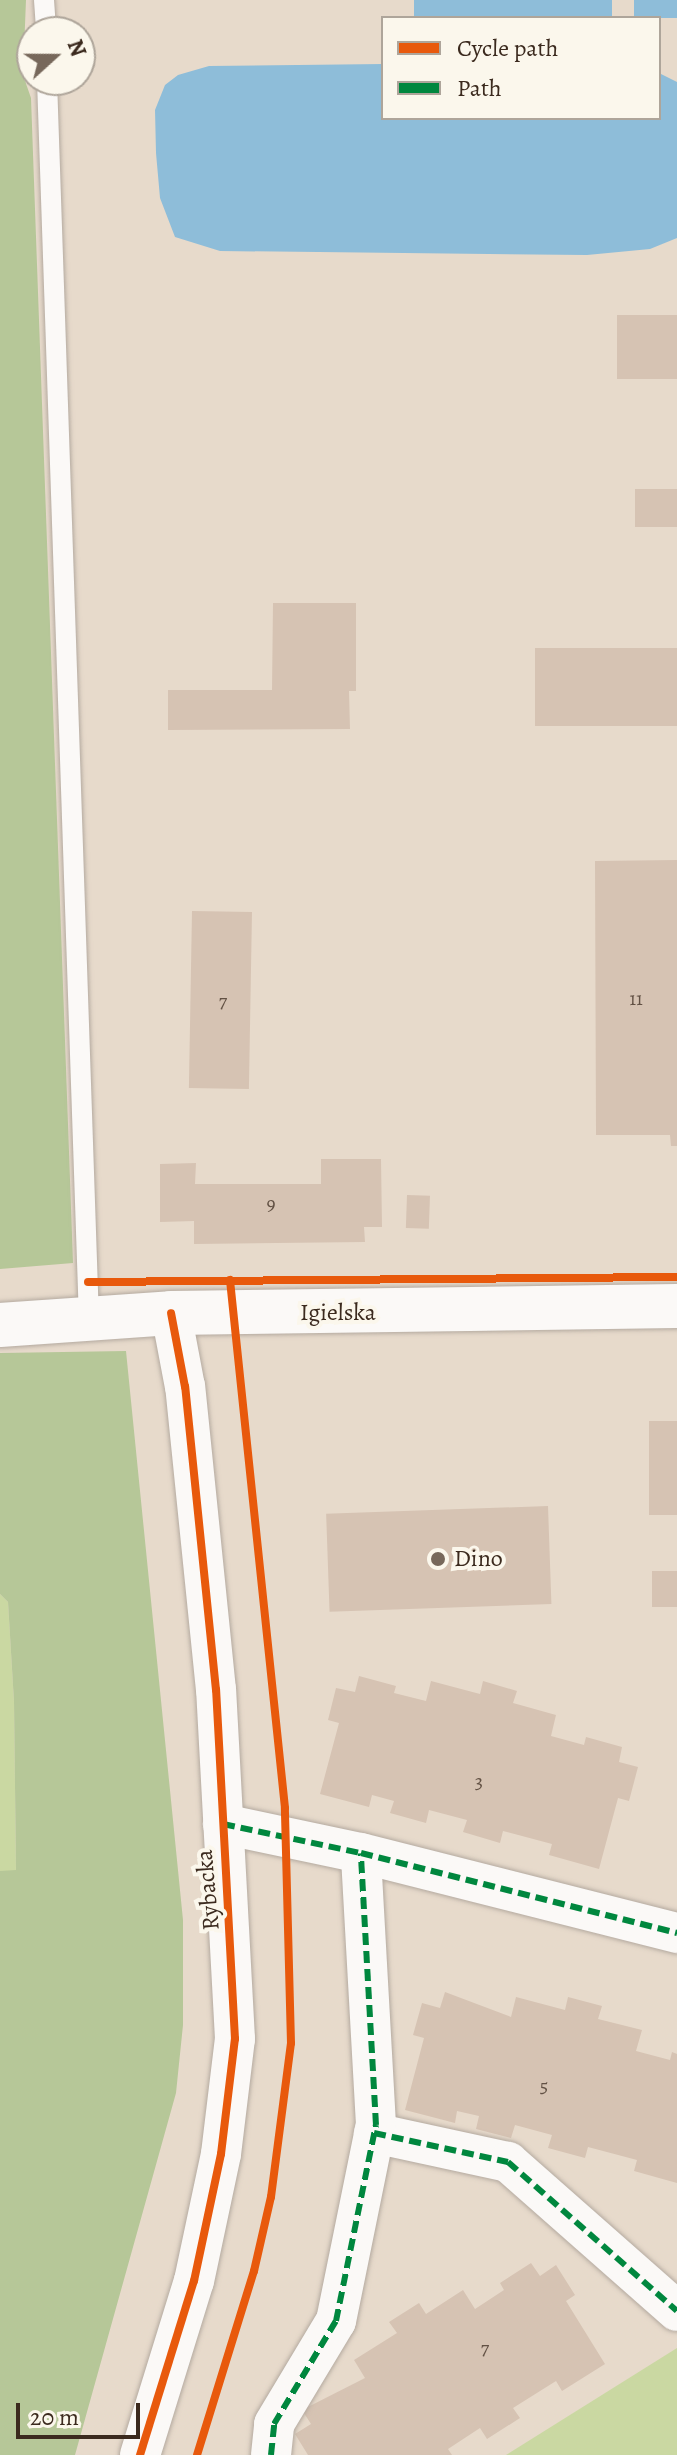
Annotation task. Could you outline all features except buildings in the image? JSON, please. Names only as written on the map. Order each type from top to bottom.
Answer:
[{"type":"street","name":"Igielska","points":[[0,1325],[171,1313],[677,1306]]},
{"type":"street","name":"Rybacka","points":[[140,2455],[194,2281],[221,2154],[235,2039],[215,1675],[185,1387],[171,1313]]},
{"type":"street","name":"Rybacka","points":[[223,1824],[361,1853],[677,1933]]},
{"type":"street","points":[[271,2455],[274,2424],[336,2321],[374,2133],[361,1853]]},
{"type":"street","points":[[374,2133],[508,2162],[677,2311]]},
{"type":"lane","points":[[48,96],[89,1317]]},
{"type":"green space","points":[[0,0],[26,0],[25,16],[16,16],[16,96],[31,98],[73,1263],[0,1269]]},
{"type":"green space","points":[[126,1351],[183,1920],[183,2025],[176,2093],[75,2455],[0,2455],[0,1871],[16,1870],[14,1702],[8,1602],[0,1594],[0,1353]]},
{"type":"green space","points":[[0,1594],[8,1602],[14,1702],[16,1871],[0,1871]]},
{"type":"green space","points":[[677,2348],[677,2455],[506,2455]]},
{"type":"water","points":[[414,0],[612,0],[612,16],[414,16]]},
{"type":"water","points":[[634,0],[677,0],[677,18],[634,16]]},
{"type":"water","points":[[381,64],[381,120],[661,120],[661,74],[677,82],[677,238],[650,249],[587,255],[220,251],[175,237],[160,198],[155,110],[165,85],[178,75],[209,66]]},
{"type":"marked path","points":[[223,1824],[361,1853],[677,1933]]},
{"type":"marked path","points":[[271,2455],[274,2424],[336,2321],[376,2125],[361,1853]]},
{"type":"marked path","points":[[374,2133],[508,2162],[677,2311]]},
{"type":"cycle path","points":[[88,1282],[677,1277]]},
{"type":"cycle path","points":[[197,2455],[254,2271],[271,2197],[291,2043],[285,1808],[230,1280]]},
{"type":"cycle path","points":[[140,2455],[194,2281],[221,2154],[235,2039],[216,1690],[185,1387],[171,1313]]},
{"type":"place","name":"Dino","points":[[438,1559]]}]
